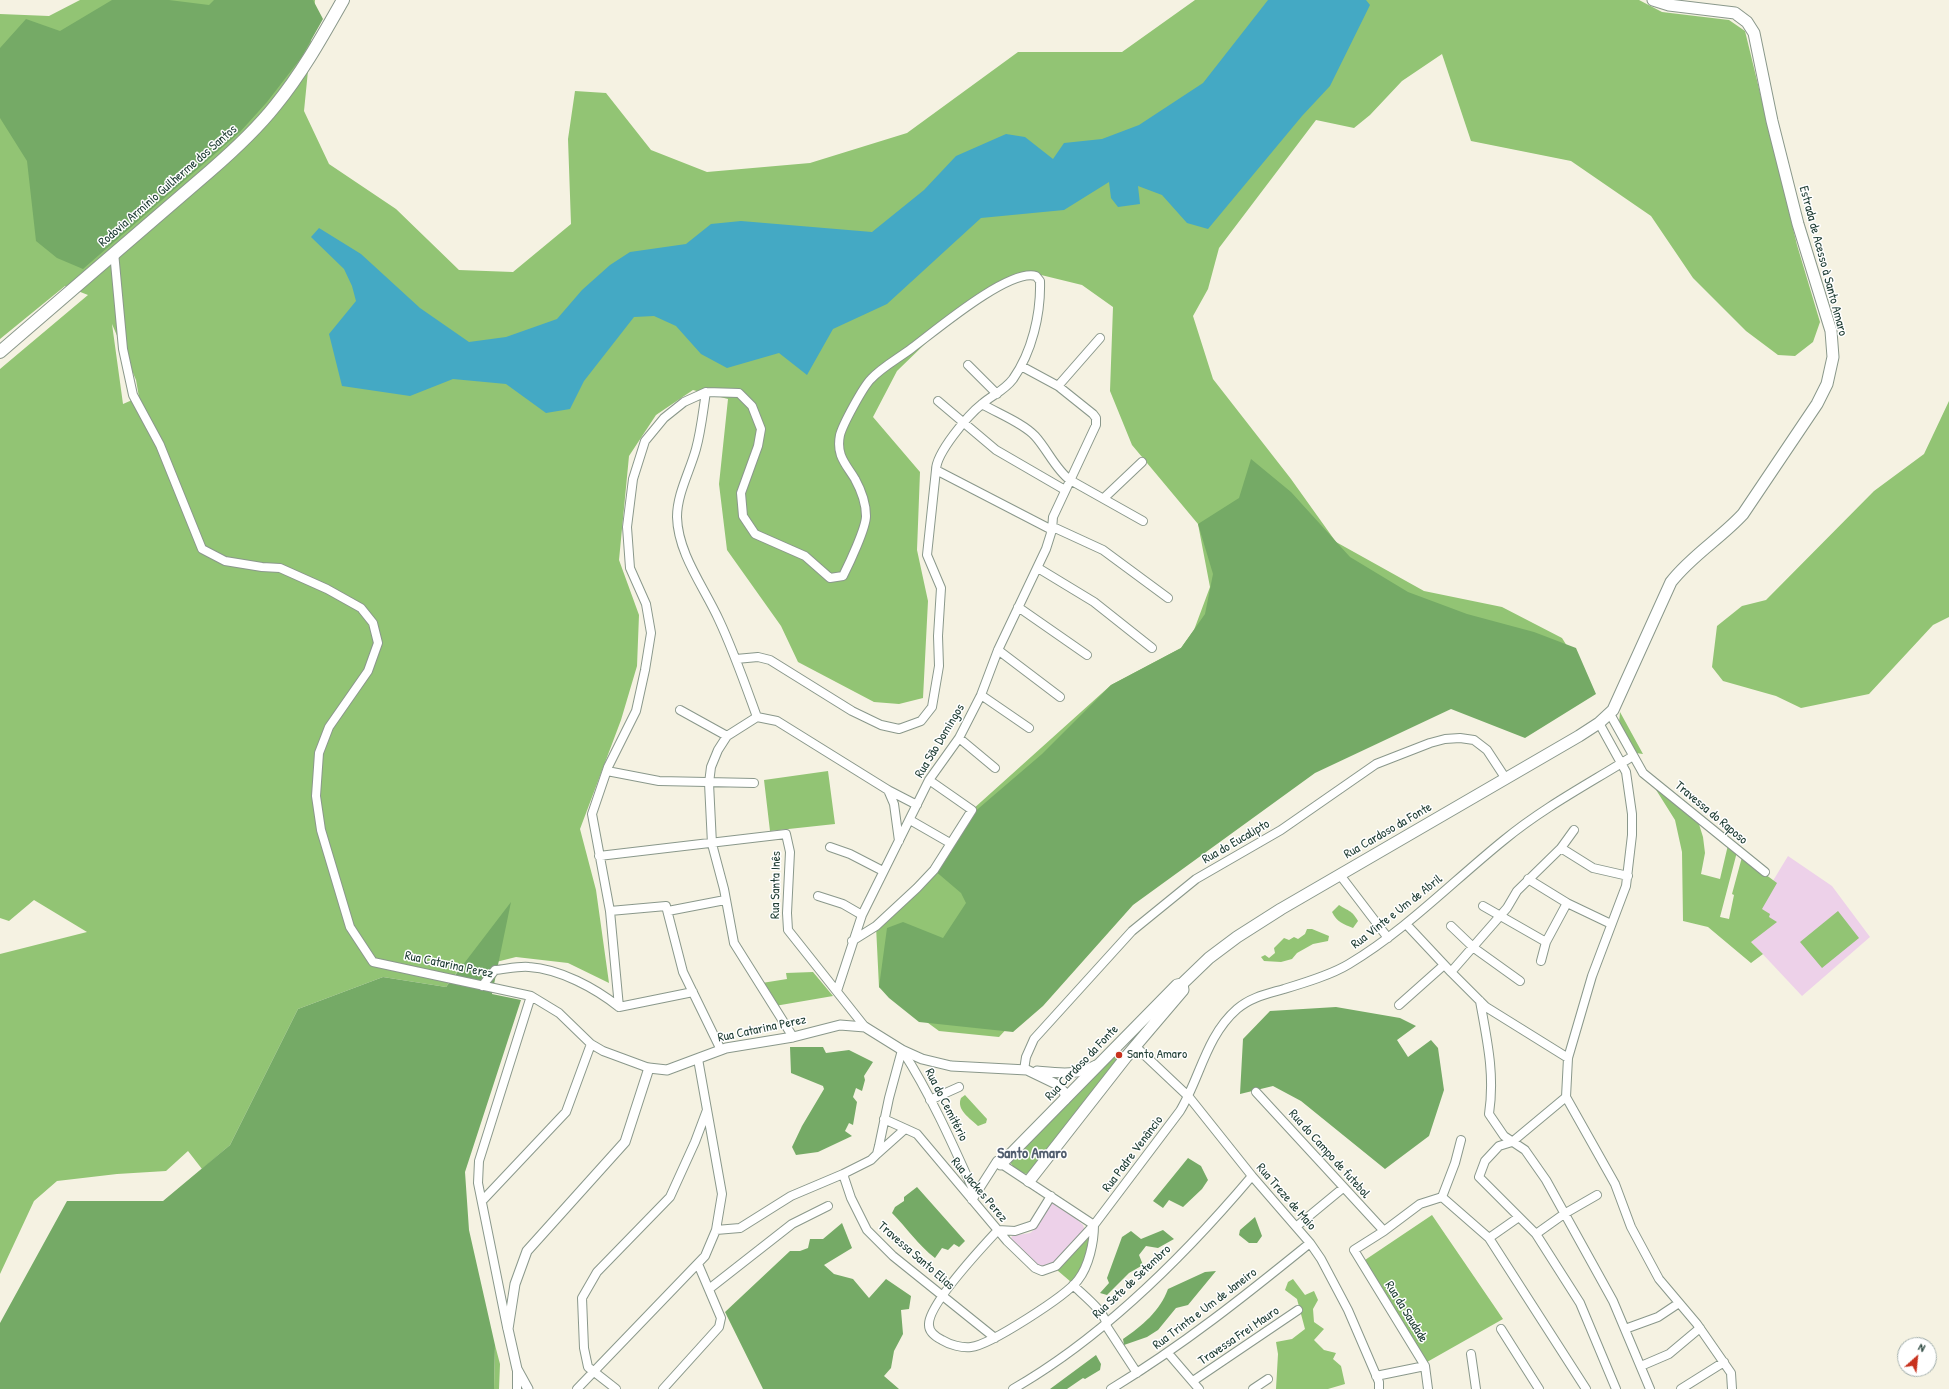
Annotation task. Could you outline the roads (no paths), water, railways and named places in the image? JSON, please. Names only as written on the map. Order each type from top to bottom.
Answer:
[{"type":"main road","name":"Rodovia Armínio Guilherme dos Santos","points":[[0,352],[114,252],[210,171],[274,107],[314,52],[343,0]]},
{"type":"main road","name":"Estrada de Acesso à Santo Amaro","points":[[1611,712],[1671,582],[1691,560],[1732,526],[1753,500],[1817,404],[1827,384],[1833,357],[1831,331],[1798,224],[1784,171],[1754,33],[1747,22],[1735,13],[1669,5],[1653,0]]},
{"type":"main road","name":"Rua Cardoso da Fonte","points":[[1001,1164],[1103,1062],[1177,985],[1182,984],[1209,958],[1238,937],[1340,875],[1506,779],[1599,723],[1611,712]]},
{"type":"main road","name":"Rua Cardoso da Fonte","points":[[1029,1181],[1135,1046],[1183,990],[1182,984]]},
{"type":"main road","points":[[1126,1037],[1135,1046]]},
{"type":"street","name":"Rua Catarina Perez","points":[[114,252],[123,349],[133,394],[160,444],[202,549],[225,562],[280,568],[327,589],[361,608],[373,623],[378,642],[368,671],[329,727],[319,753],[316,796],[321,830],[350,928],[373,962],[531,996],[560,1013],[591,1044],[603,1051],[649,1068],[667,1070],[721,1050],[793,1037],[840,1025],[865,1027],[902,1050],[922,1059],[951,1066],[1026,1070],[1060,1086],[1065,1093],[1065,1100]]},
{"type":"street","points":[[619,1007],[610,911],[592,814],[607,770],[636,711],[651,632],[646,604],[630,568],[626,527],[633,479],[645,441],[664,418],[684,402],[706,392],[739,393],[752,406],[761,429],[758,446],[741,493],[743,516],[755,534],[805,556],[830,578],[843,576],[852,558],[866,518],[864,501],[855,480],[843,462],[839,447],[840,437],[845,421],[871,379],[986,294],[1007,283],[1033,275],[1039,278],[1040,304],[1030,342],[1021,366],[1013,379],[997,394],[982,404],[965,423],[943,450],[936,465],[927,554],[940,588],[938,636],[939,666],[932,707],[921,721],[899,729],[881,725],[852,711],[770,660],[758,657],[736,659]]},
{"type":"street","points":[[1021,366],[1058,386],[1100,338]]},
{"type":"street","points":[[968,365],[997,394]]},
{"type":"street","name":"Rua São Domingos","points":[[838,991],[852,941],[862,915],[930,780],[959,738],[981,695],[998,650],[1038,568],[1053,529],[1053,517],[1097,422],[1093,414],[1058,386]]},
{"type":"street","points":[[706,392],[696,448],[684,485],[677,515],[678,533],[684,550],[736,659],[757,717]]},
{"type":"street","points":[[938,401],[996,450],[1065,490]]},
{"type":"street","points":[[982,404],[1030,431],[1063,474],[1070,480],[1144,521]]},
{"type":"street","points":[[1104,498],[1142,462]]},
{"type":"street","points":[[936,470],[1053,529],[1103,550],[1168,598]]},
{"type":"street","points":[[1038,568],[1094,602],[1152,648]]},
{"type":"street","points":[[1018,607],[1087,655]]},
{"type":"street","points":[[998,650],[1060,697]]},
{"type":"street","points":[[981,695],[1029,728]]},
{"type":"street","points":[[680,710],[727,736]]},
{"type":"street","points":[[1611,712],[1633,756]]},
{"type":"street","points":[[793,1037],[734,943],[724,888],[712,844],[709,782],[711,767],[718,750],[727,736],[757,717],[777,721],[888,790],[917,805]]},
{"type":"street","points":[[1599,723],[1626,772],[1629,782],[1632,835],[1628,876],[1619,907],[1611,924],[1592,976],[1568,1058],[1566,1097],[1615,1184],[1631,1227],[1659,1279],[1700,1328],[1724,1362],[1731,1373],[1732,1389]]},
{"type":"street","points":[[959,738],[995,768]]},
{"type":"street","name":"Rua do Eucalipto","points":[[1026,1070],[1026,1057],[1034,1039],[1132,931],[1196,879],[1281,830],[1376,764],[1430,743],[1445,739],[1460,738],[1474,740],[1487,750],[1493,756],[1506,779]]},
{"type":"street","name":"Rua Vinte e Um de Abril","points":[[1189,1097],[1209,1047],[1226,1021],[1236,1010],[1248,1001],[1259,996],[1291,987],[1347,965],[1388,938],[1406,924],[1505,839],[1573,792],[1633,756]]},
{"type":"street","name":"Travessa do Raposo","points":[[1633,756],[1643,773],[1765,872]]},
{"type":"street","points":[[607,770],[659,781],[754,783]]},
{"type":"street","points":[[852,941],[876,926],[934,870],[972,810],[930,780]]},
{"type":"street","points":[[888,790],[894,804],[899,842]]},
{"type":"street","points":[[910,820],[950,843]]},
{"type":"street","points":[[1451,972],[1474,948],[1528,879],[1561,848],[1574,830]]},
{"type":"street","name":"Rua Santa Inês","points":[[712,844],[786,834],[790,852],[787,913],[788,930],[838,991],[865,1027]]},
{"type":"street","points":[[599,856],[712,844]]},
{"type":"street","points":[[830,847],[850,854],[883,871]]},
{"type":"street","points":[[1561,848],[1593,868],[1628,876]]},
{"type":"street","points":[[1340,875],[1388,938]]},
{"type":"street","points":[[1528,879],[1567,903],[1611,924]]},
{"type":"street","points":[[818,896],[843,904],[862,915]]},
{"type":"street","points":[[668,911],[725,900]]},
{"type":"street","points":[[1540,961],[1546,942],[1567,903]]},
{"type":"street","points":[[610,911],[666,906],[683,972],[721,1050]]},
{"type":"street","points":[[1483,906],[1546,942]]},
{"type":"street","points":[[1406,924],[1486,1007],[1568,1058]]},
{"type":"street","points":[[1451,926],[1474,948],[1520,981]]},
{"type":"street","points":[[1399,1005],[1444,965]]},
{"type":"street","points":[[482,986],[495,970],[529,967],[565,975],[595,990],[619,1007],[693,992]]},
{"type":"street","points":[[517,1389],[517,1369],[478,1183],[479,1161],[531,996]]},
{"type":"street","points":[[1480,1001],[1491,1077],[1492,1092],[1489,1114],[1504,1136],[1525,1150],[1546,1180],[1564,1214],[1588,1253],[1613,1301],[1650,1389]]},
{"type":"street","points":[[482,1201],[566,1112],[591,1044]]},
{"type":"street","name":"Rua Treze de Maio","points":[[1135,1046],[1189,1097],[1252,1176],[1297,1226],[1310,1243],[1321,1259],[1348,1310],[1376,1376],[1379,1389]]},
{"type":"street","points":[[877,1154],[884,1119],[902,1050]]},
{"type":"street","name":"Rua do Cemitério","points":[[902,1050],[920,1077],[930,1100],[940,1117],[973,1197]]},
{"type":"street","points":[[577,1389],[705,1256],[716,1230],[722,1194],[698,1059]]},
{"type":"street","points":[[1026,1070],[1073,1073],[1086,1070],[1103,1062]]},
{"type":"street","points":[[508,1329],[516,1284],[527,1251],[625,1142],[649,1068]]},
{"type":"street","points":[[930,1100],[959,1088]]},
{"type":"street","name":"Rua do Campo de futebol","points":[[1256,1092],[1384,1231]]},
{"type":"street","name":"Rua Padre Venâncio","points":[[1056,1266],[1094,1225],[1152,1149],[1189,1097]]},
{"type":"street","points":[[1566,1097],[1512,1142],[1498,1146],[1485,1161],[1479,1177],[1536,1234],[1580,1303],[1616,1389]]},
{"type":"street","points":[[616,1389],[588,1367],[584,1348],[582,1298],[597,1272],[670,1197],[695,1142],[707,1109]]},
{"type":"street","name":"Rua Jackes Perez","points":[[884,1119],[917,1134],[973,1197],[998,1230],[1035,1268],[1042,1271],[1056,1266]]},
{"type":"street","points":[[716,1230],[740,1228],[791,1196],[843,1174],[871,1160],[905,1129]]},
{"type":"street","points":[[1442,1197],[1455,1163],[1461,1140]]},
{"type":"street","name":"Rua Cardoso da Fonte","points":[[973,1197],[997,1161],[1001,1164]]},
{"type":"street","points":[[1001,1164],[1094,1225]]},
{"type":"street","name":"Travessa Santo Elias","points":[[843,1174],[851,1198],[867,1230],[893,1256],[995,1338]]},
{"type":"street","name":"Rua Sete de Setembro","points":[[1013,1389],[1043,1370],[1107,1323],[1184,1250],[1220,1213],[1252,1176]]},
{"type":"street","points":[[1297,1226],[1343,1188]]},
{"type":"street","points":[[1536,1234],[1564,1214],[1597,1195]]},
{"type":"street","points":[[943,1296],[976,1252],[998,1230],[1015,1231],[1033,1225],[1051,1196]]},
{"type":"street","points":[[1384,1231],[1420,1204],[1442,1197]]},
{"type":"street","points":[[1442,1197],[1489,1238],[1586,1389]]},
{"type":"street","points":[[709,1289],[792,1224],[828,1206]]},
{"type":"street","points":[[1489,1238],[1519,1217]]},
{"type":"street","name":"Rua Padre Venâncio","points":[[943,1296],[930,1316],[928,1325],[937,1337],[951,1344],[971,1347],[995,1338],[1008,1331],[1073,1285],[1083,1272],[1094,1235],[1094,1225]]},
{"type":"street","name":"Rua da Saudade","points":[[1384,1231],[1354,1250],[1425,1366],[1428,1389]]},
{"type":"street","name":"Rua Trinta e Um de Janeiro","points":[[1111,1389],[1168,1352],[1238,1302],[1310,1243]]},
{"type":"street","points":[[663,1389],[719,1327],[721,1318],[698,1264]]},
{"type":"street","points":[[1073,1285],[1102,1314],[1107,1323],[1107,1327],[1137,1373]]},
{"type":"street","points":[[1625,1329],[1658,1317],[1679,1303]]},
{"type":"street","name":"Travessa Frei Mauro","points":[[1193,1381],[1298,1310]]},
{"type":"street","points":[[1641,1366],[1669,1354],[1700,1328]]},
{"type":"street","points":[[1501,1329],[1539,1389]]},
{"type":"street","points":[[1168,1352],[1199,1389]]},
{"type":"street","points":[[1471,1354],[1476,1389]]},
{"type":"street","points":[[1681,1389],[1724,1362]]},
{"type":"street","points":[[1376,1376],[1425,1366]]},
{"type":"street","points":[[517,1369],[528,1389]]},
{"type":"street","points":[[1253,1389],[1268,1379]]},
{"type":"water","points":[[1268,0],[1366,0],[1370,5],[1330,86],[1302,116],[1208,229],[1187,223],[1162,195],[1138,186],[1140,204],[1118,207],[1111,198],[1109,182],[1064,210],[981,218],[887,304],[833,329],[807,375],[779,353],[727,368],[701,354],[676,326],[654,316],[634,317],[584,381],[570,409],[546,413],[506,384],[453,379],[410,396],[342,386],[329,334],[356,301],[352,286],[344,269],[311,237],[319,228],[361,254],[420,308],[469,342],[506,337],[557,319],[582,290],[610,265],[630,252],[686,244],[711,224],[741,221],[872,232],[924,190],[956,156],[1006,134],[1025,137],[1053,159],[1064,143],[1102,139],[1139,125],[1203,83]]},
{"type":"place","name":"Santo Amaro","points":[[1119,1055]]},
{"type":"district","name":"Santo Amaro","points":[[1032,1154]]}]
